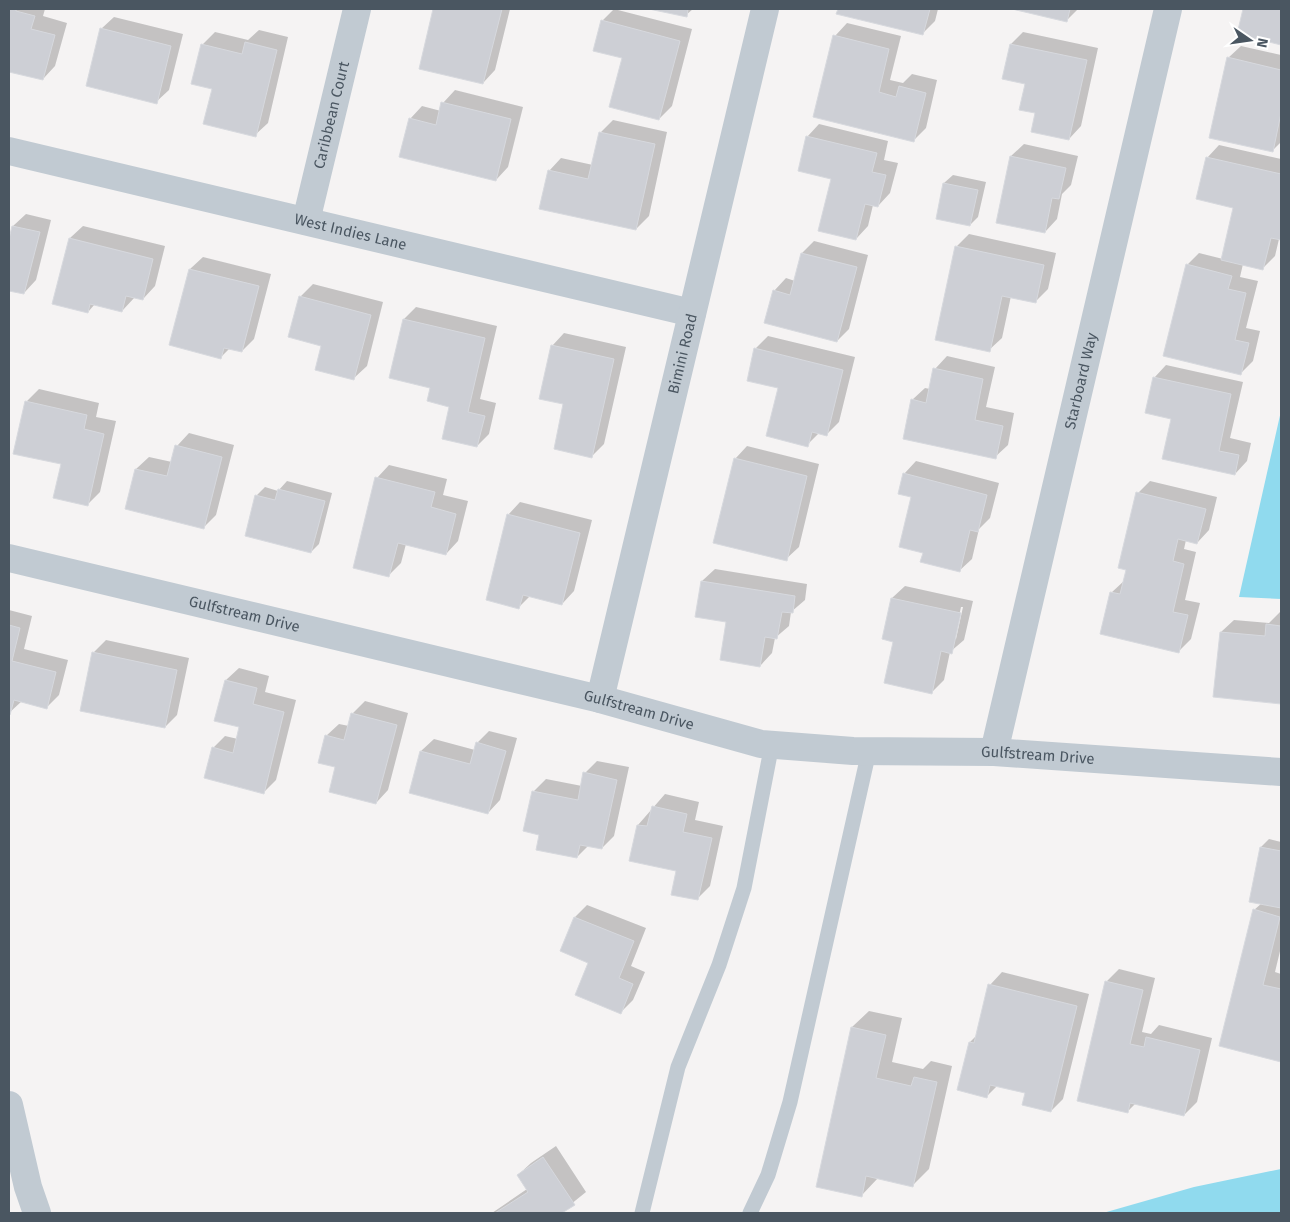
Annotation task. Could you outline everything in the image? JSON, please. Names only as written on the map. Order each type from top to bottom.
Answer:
[{"type":"street","name":"Caribbean Court","points":[[306,221],[357,9]]},
{"type":"street","name":"Bimini Road","points":[[600,699],[765,9]]},
{"type":"street","name":"Starboard Way","points":[[994,752],[1168,9]]},
{"type":"street","name":"West Indies Lane","points":[[9,150],[692,313]]},
{"type":"street","name":"Gulfstream Drive","points":[[9,558],[600,699],[761,744],[869,751],[994,752],[1281,772]]},
{"type":"street","points":[[9,1105],[28,1188],[37,1213]]},
{"type":"lane","points":[[642,1213],[678,1068],[719,965],[744,888],[772,744]]},
{"type":"lane","points":[[750,1213],[768,1175],[790,1102],[869,751]]},
{"type":"water","points":[[1281,411],[1281,599],[1239,597]]},
{"type":"water","points":[[1281,1169],[1281,1213],[1103,1213],[1194,1187]]},
{"type":"building","points":[[9,9],[16,9],[16,11],[35,16],[31,29],[55,35],[43,80],[9,72]]},
{"type":"building","points":[[433,9],[502,9],[483,84],[419,69]]},
{"type":"building","points":[[649,9],[688,9],[687,17]]},
{"type":"building","points":[[838,9],[930,9],[923,35],[836,14]]},
{"type":"building","points":[[1012,9],[1070,9],[1067,22]]},
{"type":"building","points":[[1243,9],[1281,9],[1281,45],[1237,34]]},
{"type":"building","points":[[601,20],[680,41],[659,120],[609,107],[622,58],[593,51]]},
{"type":"building","points":[[100,28],[171,46],[157,104],[86,86]]},
{"type":"building","points":[[833,35],[889,49],[879,92],[896,97],[899,86],[926,93],[914,142],[813,117]]},
{"type":"building","points":[[245,42],[277,50],[256,137],[203,124],[212,89],[191,84],[201,44],[242,54]]},
{"type":"building","points":[[1010,44],[1087,60],[1069,140],[1031,132],[1035,113],[1019,110],[1025,84],[1002,79]]},
{"type":"building","points":[[1227,57],[1281,70],[1281,113],[1273,152],[1209,138]]},
{"type":"building","points":[[441,102],[511,119],[496,181],[399,157],[409,118],[436,125]]},
{"type":"building","points":[[599,132],[655,144],[636,230],[539,209],[548,170],[588,179]]},
{"type":"building","points":[[806,136],[877,153],[872,172],[886,175],[878,207],[865,204],[856,240],[818,231],[831,179],[798,171]]},
{"type":"building","points":[[1010,156],[1066,168],[1059,199],[1052,198],[1045,233],[996,223]]},
{"type":"building","points":[[1206,157],[1281,174],[1281,240],[1271,238],[1263,270],[1221,260],[1233,208],[1196,199]]},
{"type":"building","points":[[943,183],[978,190],[970,226],[936,219]]},
{"type":"building","points":[[12,226],[40,232],[24,294],[9,291],[9,239]]},
{"type":"building","points":[[69,238],[153,259],[143,300],[126,296],[122,312],[90,304],[88,313],[52,304]]},
{"type":"building","points":[[955,246],[1044,265],[1036,303],[1002,296],[990,352],[935,340]]},
{"type":"building","points":[[801,253],[857,267],[837,342],[764,323],[773,290],[790,295]]},
{"type":"building","points":[[1186,264],[1232,276],[1228,289],[1246,293],[1235,340],[1249,343],[1241,375],[1163,356]]},
{"type":"building","points":[[189,269],[259,286],[242,352],[224,348],[221,359],[169,345]]},
{"type":"building","points":[[299,296],[371,315],[354,380],[315,370],[321,346],[288,337]]},
{"type":"building","points":[[403,319],[485,338],[468,412],[485,416],[477,447],[442,439],[449,407],[427,401],[430,388],[389,378]]},
{"type":"building","points":[[551,345],[614,359],[592,458],[554,449],[563,404],[539,399]]},
{"type":"building","points":[[754,348],[843,370],[827,436],[812,432],[808,447],[766,436],[778,388],[747,381]]},
{"type":"building","points":[[933,368],[983,379],[975,420],[1003,426],[996,459],[903,439],[911,399],[926,403]]},
{"type":"building","points":[[1153,377],[1231,394],[1219,451],[1239,455],[1235,475],[1162,459],[1171,419],[1145,413]]},
{"type":"building","points":[[25,401],[87,415],[84,429],[104,434],[88,506],[53,498],[61,464],[13,454]]},
{"type":"building","points":[[175,445],[222,457],[204,529],[125,509],[135,469],[167,476]]},
{"type":"building","points":[[734,458],[807,476],[787,561],[713,543]]},
{"type":"building","points":[[903,473],[987,495],[978,532],[970,530],[960,572],[920,562],[923,553],[899,547],[911,497],[898,494]]},
{"type":"building","points":[[375,477],[435,492],[431,507],[456,514],[446,555],[398,543],[389,577],[353,568]]},
{"type":"building","points":[[278,489],[325,501],[311,553],[245,536],[255,495],[275,500]]},
{"type":"building","points":[[1136,492],[1206,509],[1197,544],[1178,539],[1173,561],[1184,564],[1173,612],[1188,615],[1179,653],[1100,634],[1110,592],[1120,594],[1126,570],[1118,568]]},
{"type":"building","points":[[507,514],[580,533],[562,605],[523,595],[519,609],[486,600]]},
{"type":"building","points":[[701,581],[795,596],[793,613],[782,612],[777,639],[765,637],[760,667],[720,660],[726,622],[695,617]]},
{"type":"building","points":[[891,598],[961,613],[952,654],[941,651],[932,694],[884,683],[893,642],[882,639]]},
{"type":"building","points":[[1266,624],[1281,626],[1281,704],[1213,697],[1220,632],[1265,636]]},
{"type":"building","points":[[9,625],[20,628],[12,661],[56,672],[47,709],[14,700],[9,714]]},
{"type":"building","points":[[92,652],[177,670],[165,728],[80,711]]},
{"type":"building","points":[[225,680],[257,688],[253,704],[284,712],[264,794],[204,778],[212,747],[233,753],[239,727],[214,721]]},
{"type":"building","points":[[351,713],[397,725],[376,804],[329,792],[335,767],[318,763],[325,735],[344,740]]},
{"type":"building","points":[[476,742],[506,751],[488,814],[409,793],[420,751],[470,764]]},
{"type":"building","points":[[583,772],[617,780],[602,849],[580,845],[577,858],[536,850],[539,835],[523,831],[532,791],[578,800]]},
{"type":"building","points":[[652,806],[687,814],[683,832],[712,838],[698,900],[671,895],[676,871],[629,861],[637,825],[647,826]]},
{"type":"building","points":[[1260,847],[1281,851],[1281,908],[1249,902]]},
{"type":"building","points":[[1253,909],[1280,917],[1263,985],[1281,989],[1281,1062],[1219,1046]]},
{"type":"building","points":[[574,917],[634,941],[619,978],[633,984],[621,1014],[575,995],[588,963],[560,951]]},
{"type":"building","points":[[1105,981],[1143,990],[1130,1044],[1144,1047],[1146,1037],[1200,1050],[1184,1116],[1130,1103],[1128,1113],[1077,1101]]},
{"type":"building","points":[[988,984],[1077,1006],[1051,1112],[1022,1105],[1025,1093],[990,1085],[987,1098],[957,1090],[969,1042],[974,1043]]},
{"type":"building","points":[[851,1027],[886,1035],[876,1078],[911,1086],[914,1077],[937,1082],[913,1187],[866,1176],[862,1197],[816,1187]]},
{"type":"building","points":[[543,1157],[575,1205],[562,1213],[495,1213],[528,1192],[517,1175]]}]
